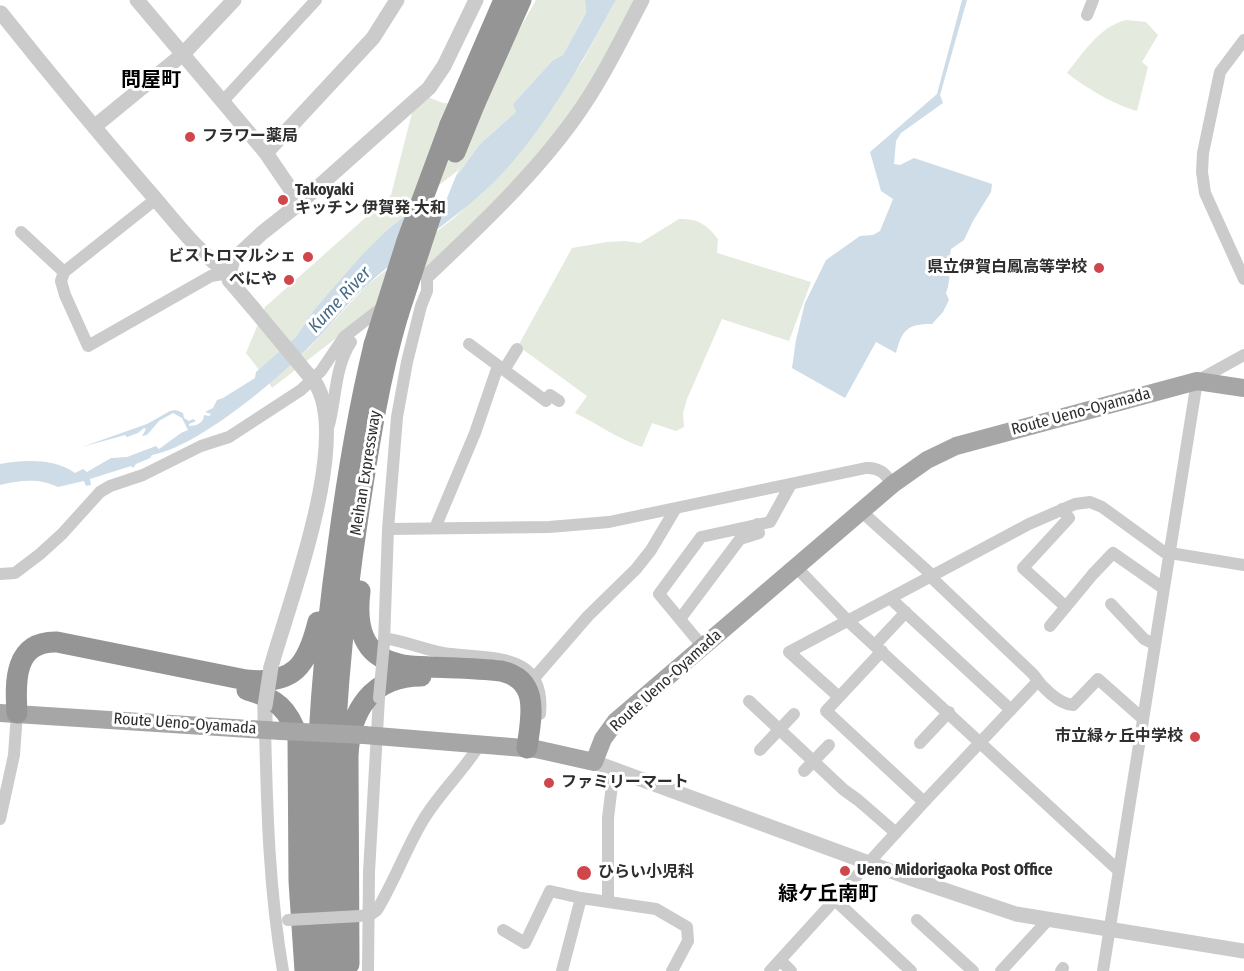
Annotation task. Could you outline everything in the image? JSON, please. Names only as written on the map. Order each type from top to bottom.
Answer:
[{"type":"highway","name":"Meihan Expressway","points":[[321,971],[315,855],[320,712],[330,599],[362,393],[374,345],[407,241],[450,125],[504,0]]},
{"type":"highway","name":"Meihan Expressway","points":[[336,971],[331,853],[335,716],[347,593],[381,382],[398,315],[435,206],[475,103],[521,0]]},
{"type":"highway","points":[[381,382],[358,611],[363,638],[376,654],[399,664],[508,672],[518,678],[529,692],[532,702],[527,748]]},
{"type":"highway","points":[[13,713],[20,664],[34,646],[46,641],[78,645],[246,680],[275,681],[293,672],[309,654],[315,632],[353,420],[362,393]]},
{"type":"highway","points":[[13,713],[24,689],[30,668],[39,656],[58,651],[244,689],[259,693],[283,707],[294,725],[298,738],[299,881],[305,971]]},
{"type":"highway","points":[[349,971],[348,756],[350,730],[358,710],[375,691],[397,677],[453,675],[491,678],[509,684],[518,693],[521,700],[522,724],[527,748]]},
{"type":"main road","name":"Route Ueno-Oyamada","points":[[13,713],[480,744],[527,748],[594,762],[603,739],[616,721],[893,484],[927,460],[956,446],[1197,381],[1244,388]]},
{"type":"street","points":[[137,0],[266,153],[300,203]]},
{"type":"street","points":[[94,127],[183,54],[234,0]]},
{"type":"street","points":[[223,101],[316,0]]},
{"type":"street","points":[[266,153],[373,38],[397,0]]},
{"type":"street","points":[[283,971],[274,921],[267,825],[273,730],[265,706],[271,667],[318,506],[327,413],[316,384],[229,280],[230,265],[239,253],[300,203],[429,88],[444,66],[476,0]]},
{"type":"street","points":[[0,574],[15,573],[40,554],[62,534],[100,492],[110,486],[143,475],[201,446],[229,437],[301,390],[321,371],[344,337],[427,276],[534,169],[574,119],[603,74],[642,0]]},
{"type":"street","points":[[1087,15],[1093,0]]},
{"type":"street","points":[[1,12],[94,127],[210,261],[229,273]]},
{"type":"street","points":[[1244,40],[1220,72],[1203,153],[1202,172],[1205,193],[1244,279]]},
{"type":"street","points":[[156,199],[64,272],[61,281],[65,295],[88,346],[211,276],[229,273]]},
{"type":"street","points":[[21,232],[64,272]]},
{"type":"street","points":[[368,971],[365,915],[369,872],[370,736],[379,698],[384,641],[388,530],[397,417],[407,362],[427,291],[427,276]]},
{"type":"street","points":[[326,436],[335,402],[342,355],[369,317]]},
{"type":"street","points":[[469,344],[546,401],[550,395],[559,401]]},
{"type":"street","points":[[435,528],[501,368],[518,349]]},
{"type":"street","points":[[1103,971],[1197,381],[1244,355]]},
{"type":"street","points":[[388,530],[580,525],[609,522],[874,467],[884,472],[893,484]]},
{"type":"street","points":[[704,647],[659,594],[701,537],[770,522],[791,484]]},
{"type":"street","points":[[839,698],[789,652],[1029,524],[1074,504],[1090,502],[1102,507],[1164,552],[1244,564]]},
{"type":"street","points":[[535,677],[588,616],[636,569],[651,550],[675,508]]},
{"type":"street","points":[[1062,509],[1069,518],[1023,568],[1065,607]]},
{"type":"street","points":[[862,512],[933,576],[935,581],[1065,705],[1072,705],[1098,679],[1142,718]]},
{"type":"street","points":[[680,619],[740,539],[759,533],[757,524]]},
{"type":"street","points":[[1050,626],[1113,553],[1163,588]]},
{"type":"street","points":[[797,568],[848,621],[1118,870]]},
{"type":"street","points":[[891,599],[1011,710]]},
{"type":"street","points":[[1111,604],[1144,639],[1154,644]]},
{"type":"street","points":[[906,612],[839,698],[826,711],[924,802]]},
{"type":"street","points":[[384,641],[400,641],[430,651],[511,661],[521,665],[535,677],[540,689],[541,705],[527,748]]},
{"type":"street","points":[[770,971],[868,862],[1038,681]]},
{"type":"street","points":[[749,701],[844,790],[896,833]]},
{"type":"street","points":[[920,743],[949,712]]},
{"type":"street","points":[[0,819],[14,755],[13,713]]},
{"type":"street","points":[[760,750],[794,714]]},
{"type":"street","points":[[274,921],[365,915],[377,910],[428,813],[468,764],[480,744]]},
{"type":"street","points":[[804,771],[829,745]]},
{"type":"street","points":[[594,762],[759,827],[1016,914],[1244,951]]},
{"type":"street","points":[[608,902],[608,818],[614,768]]},
{"type":"street","points":[[503,930],[525,943],[550,891],[580,898],[656,909],[687,927],[688,941],[672,971]]},
{"type":"street","points":[[562,971],[580,898]]},
{"type":"street","points":[[835,900],[910,971]]},
{"type":"street","points":[[917,920],[973,971]]},
{"type":"street","points":[[1001,971],[1048,920]]},
{"type":"street","points":[[780,960],[791,971]]},
{"type":"shaded area","points":[[536,0],[585,0],[586,13],[563,55],[552,61],[513,104],[516,112],[479,145],[459,173],[387,230],[314,310],[296,337],[259,370],[246,353],[265,307],[391,195],[412,113],[428,97],[443,103],[477,105]]},
{"type":"shaded area","points":[[616,0],[640,0],[568,118],[531,167],[426,268],[272,388],[269,383],[308,349],[367,285],[454,218],[509,166],[582,62]]},
{"type":"shaded area","points":[[1126,20],[1146,22],[1158,35],[1142,62],[1148,67],[1137,111],[1119,105],[1067,73],[1100,34]]},
{"type":"shaded area","points":[[679,219],[697,221],[710,230],[718,239],[717,253],[811,282],[789,341],[722,319],[687,399],[683,413],[684,427],[676,431],[652,423],[642,447],[575,413],[587,396],[518,346],[572,248],[607,242],[640,243]]},
{"type":"water","name":"Kume River","points":[[585,0],[616,0],[580,65],[526,146],[494,182],[476,198],[367,285],[308,348],[256,395],[191,440],[152,455],[133,468],[131,466],[90,479],[91,485],[86,486],[84,481],[58,487],[44,482],[30,481],[0,485],[0,464],[39,461],[67,468],[75,473],[83,469],[87,472],[111,458],[127,457],[156,446],[159,449],[188,430],[182,418],[173,413],[159,421],[147,435],[142,436],[146,429],[144,428],[127,437],[125,435],[82,447],[147,424],[170,411],[176,410],[183,413],[184,418],[189,421],[193,419],[196,421],[189,426],[197,425],[203,420],[204,415],[211,414],[205,412],[213,408],[217,400],[255,378],[256,372],[296,337],[314,310],[361,256],[387,230],[459,173],[479,145],[516,112],[513,104],[552,61],[563,55],[586,13]]},
{"type":"water","points":[[962,0],[967,0],[940,95],[943,103],[901,133],[896,141],[894,164],[900,165],[914,158],[992,184],[991,192],[964,240],[951,249],[946,293],[949,300],[943,312],[932,324],[917,325],[907,330],[903,334],[896,353],[876,342],[845,398],[792,368],[805,303],[826,260],[860,236],[873,235],[880,231],[893,199],[881,191],[870,152],[937,94]]},
{"type":"pier","points":[[460,166],[441,213],[413,206],[457,171]]},
{"type":"place","name":"フラワー薬局","points":[[190,137]]},
{"type":"place","name":"Takoyaki キッチン 伊賀発 大和","points":[[283,200]]},
{"type":"place","name":"ビストロマルシェ","points":[[308,257]]},
{"type":"place","name":"県立伊賀白鳳高等学校","points":[[1099,268]]},
{"type":"place","name":"べにや","points":[[289,280]]},
{"type":"place","name":"市立緑ヶ丘中学校","points":[[1195,737]]},
{"type":"place","name":"ファミリーマート","points":[[549,783]]},
{"type":"place","name":"Ueno Midorigaoka Post Office","points":[[845,871]]},
{"type":"place","name":"ひらい小児科","points":[[584,873]]},
{"type":"district","name":"問屋町","points":[[151,80]]},
{"type":"district","name":"緑ケ丘南町","points":[[828,894]]}]
